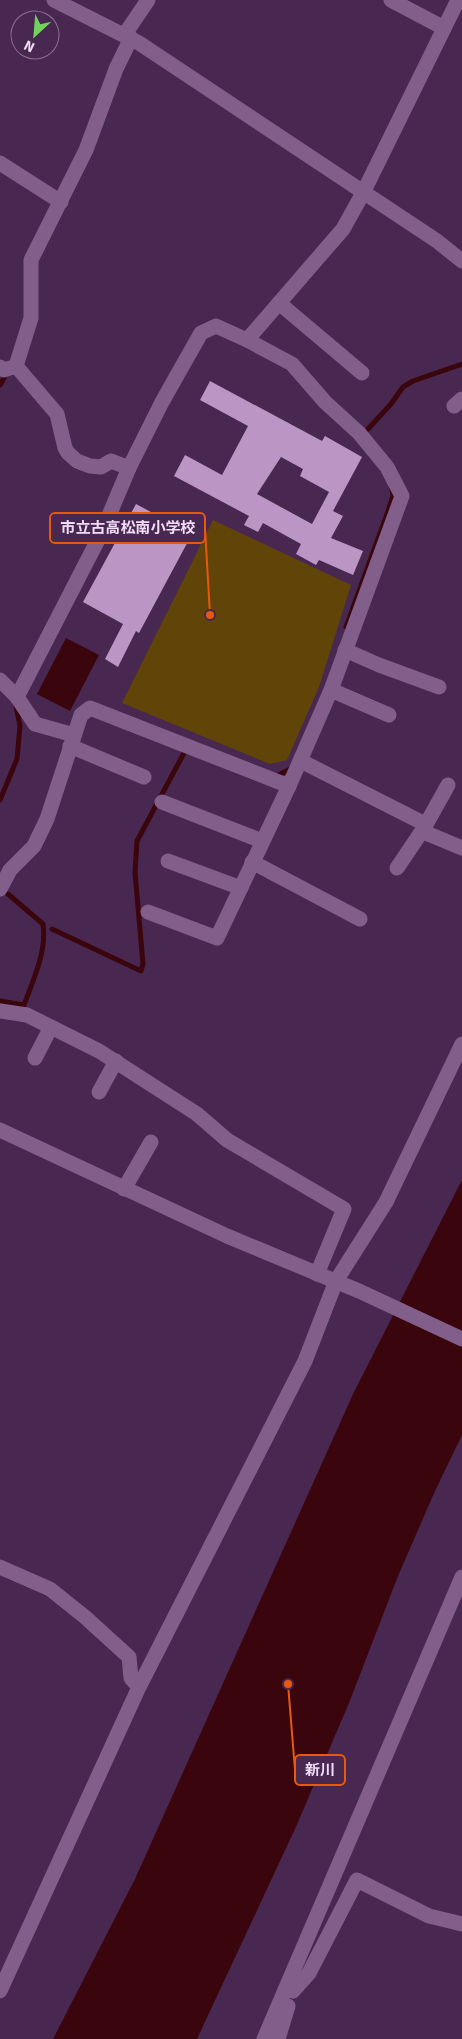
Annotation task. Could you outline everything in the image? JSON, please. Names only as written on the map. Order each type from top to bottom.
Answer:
[{"type":"street","points":[[54,0],[128,36],[437,241],[462,261]]},
{"type":"street","points":[[16,366],[31,318],[31,260],[86,150],[128,36],[148,0]]},
{"type":"street","points":[[391,0],[444,28]]},
{"type":"street","points":[[247,340],[343,229],[363,193],[458,0]]},
{"type":"street","points":[[0,164],[61,202]]},
{"type":"street","points":[[279,303],[362,374]]},
{"type":"street","points":[[17,697],[102,532],[129,468],[162,402],[201,333],[216,326],[292,364],[325,402],[359,433],[387,467],[402,496],[332,690],[301,761],[217,938],[148,912]]},
{"type":"street","points":[[0,368],[4,370],[16,366]]},
{"type":"street","points":[[16,366],[57,414],[65,448],[77,461],[90,466],[101,467],[111,461],[129,468]]},
{"type":"street","points":[[345,650],[379,665],[439,687]]},
{"type":"street","points":[[0,680],[17,697],[35,724],[72,740],[144,777]]},
{"type":"street","points":[[332,690],[389,714]]},
{"type":"street","points":[[0,889],[10,870],[34,846],[48,819],[81,715],[90,708],[289,786]]},
{"type":"street","points":[[301,761],[421,822],[426,833],[462,848]]},
{"type":"street","points":[[397,868],[424,828],[448,785]]},
{"type":"street","points":[[162,802],[262,841]]},
{"type":"street","points":[[168,861],[241,888]]},
{"type":"street","points":[[252,862],[360,919]]},
{"type":"street","points":[[0,1011],[27,1015],[116,1061],[197,1114],[227,1140],[344,1209],[317,1274]]},
{"type":"street","points":[[35,1058],[51,1027]]},
{"type":"street","points":[[0,1991],[140,1686],[304,1361],[336,1281],[386,1202],[462,1044]]},
{"type":"street","points":[[99,1092],[116,1061]]},
{"type":"street","points":[[0,1130],[226,1236],[359,1291],[462,1339]]},
{"type":"street","points":[[124,1189],[151,1142]]},
{"type":"street","points":[[0,1567],[50,1589],[85,1617],[129,1657],[131,1678],[140,1686]]},
{"type":"street","points":[[264,2039],[290,1989],[462,1577]]},
{"type":"street","points":[[278,2039],[290,1989],[310,1973],[357,1880],[429,1916],[462,1924]]},
{"type":"shaded area","points":[[213,520],[351,585],[319,687],[287,760],[270,764],[122,703]]},
{"type":"shaded area","points":[[66,638],[99,655],[70,711],[37,694]]},
{"type":"shaded area","points":[[462,1180],[462,1435],[398,1576],[349,1703],[295,1829],[197,2039],[53,2039],[135,1879],[354,1392]]},
{"type":"building","points":[[210,381],[322,441],[325,436],[362,457],[333,511],[343,516],[331,538],[363,551],[353,575],[319,560],[316,565],[296,554],[301,544],[263,523],[258,532],[244,525],[249,516],[174,476],[185,455],[222,475],[248,426],[200,400]],"holes":[[[281,457],[303,469],[300,476],[329,492],[312,524],[257,494]]]},
{"type":"building","points":[[136,504],[192,534],[139,633],[136,631],[118,667],[105,659],[123,624],[83,602]]},
{"type":"waterway","points":[[368,429],[391,404],[403,387],[413,381],[462,364]]},
{"type":"waterway","points":[[0,385],[4,378]]},
{"type":"waterway","points":[[346,627],[387,514],[393,496],[392,489]]},
{"type":"waterway","points":[[0,800],[17,759],[20,726],[16,706]]},
{"type":"waterway","points":[[52,929],[141,971],[143,964],[135,872],[137,841],[184,753]]},
{"type":"waterway","points":[[275,777],[292,768]]},
{"type":"waterway","points":[[0,1001],[24,1005],[38,966],[44,934],[43,924],[8,894]]},
{"type":"place","name":"市立古高松南小学校","points":[[210,615]]},
{"type":"place","name":"新川","points":[[288,1684]]}]
